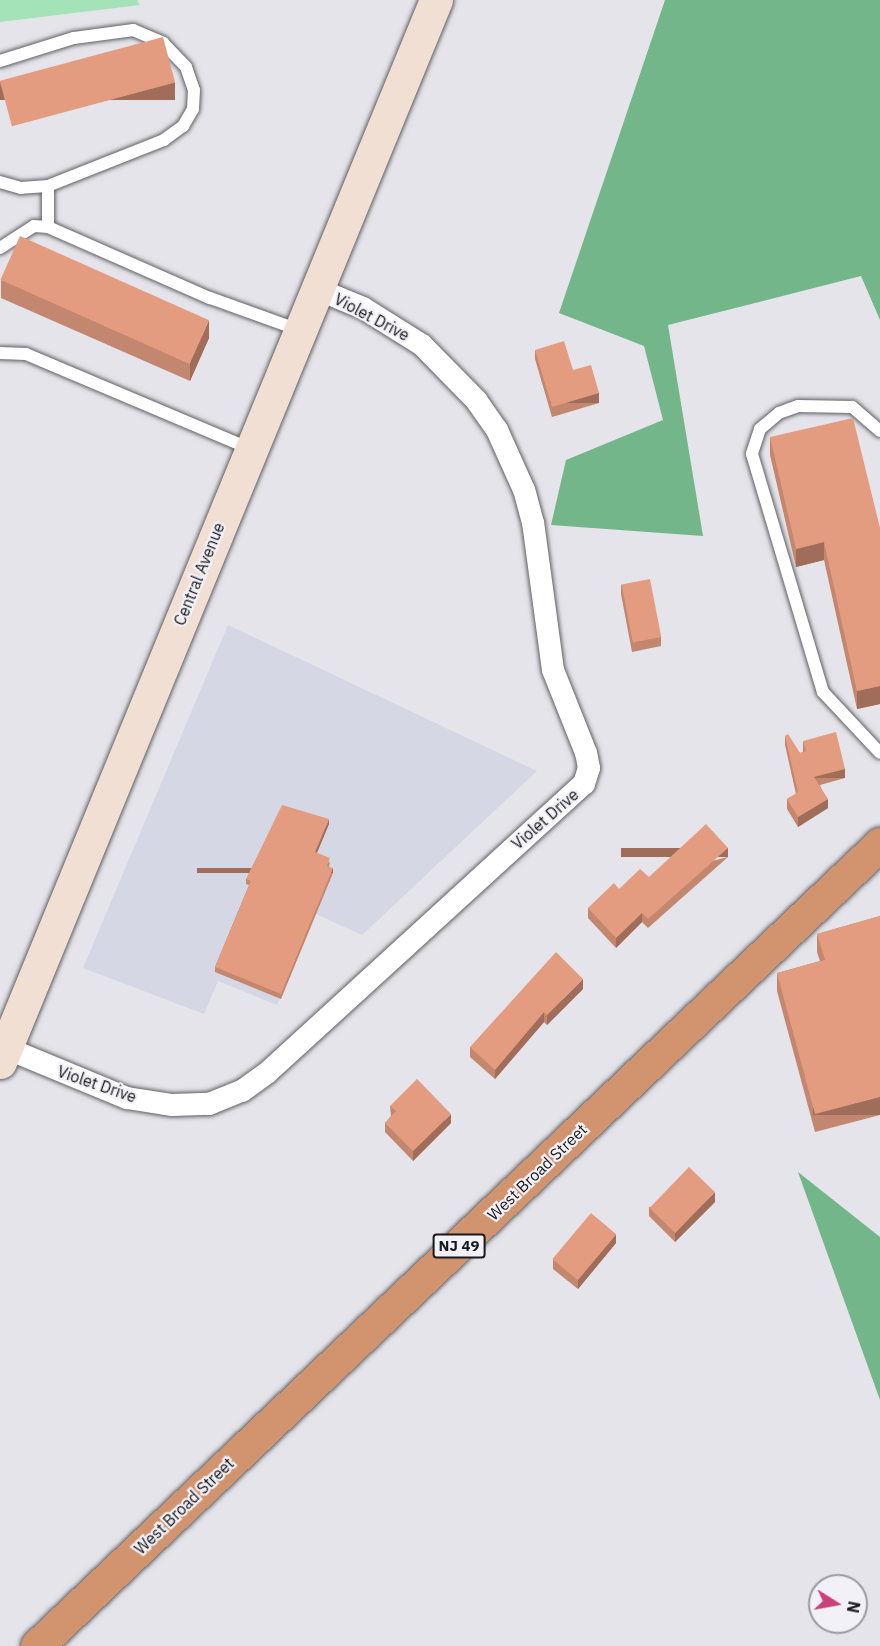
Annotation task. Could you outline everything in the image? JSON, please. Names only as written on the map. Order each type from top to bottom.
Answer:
[{"type":"highway","name":"West Broad Street","points":[[37,1646],[880,844]]},
{"type":"main road","name":"Central Avenue","points":[[3,1055],[436,0]]},
{"type":"street","name":"Violet Drive","points":[[3,1055],[127,1098],[172,1105],[209,1104],[242,1091],[267,1073],[584,784],[589,768],[586,753],[553,670],[533,523],[524,490],[497,430],[477,401],[422,345],[363,308],[317,289]]},
{"type":"lane","points":[[0,61],[74,38],[133,30],[163,43],[186,67],[194,90],[193,109],[183,126],[164,140],[48,186],[21,188],[0,182]]},
{"type":"lane","points":[[48,186],[48,227]]},
{"type":"lane","points":[[0,248],[34,226],[48,227],[210,298],[300,331]]},
{"type":"lane","points":[[0,353],[26,354],[251,448]]},
{"type":"lane","points":[[879,751],[823,692],[752,454],[760,429],[779,413],[798,406],[852,407],[880,431]]},
{"type":"shaded area","points":[[228,625],[537,771],[362,935],[316,914],[277,1005],[218,981],[204,1014],[83,968]]},
{"type":"green space","points":[[0,0],[137,0],[140,5],[0,22]]},
{"type":"green space","points":[[665,0],[880,0],[880,320],[861,276],[668,325],[703,536],[551,525],[566,460],[663,420],[644,346],[559,313]]},
{"type":"green space","points":[[798,1172],[880,1237],[880,1400]]},
{"type":"building","points":[[163,37],[175,82],[12,126],[0,81]]},
{"type":"building","points":[[20,236],[209,320],[190,364],[0,280]]},
{"type":"building","points":[[564,341],[573,370],[591,365],[599,393],[552,407],[535,350]]},
{"type":"building","points":[[853,418],[880,528],[880,686],[857,691],[824,542],[796,549],[770,437]]},
{"type":"building","points":[[650,579],[661,637],[633,642],[622,585]]},
{"type":"building","points":[[836,732],[845,769],[814,777],[828,799],[798,817],[787,799],[798,792],[785,736],[788,734],[800,753],[806,751],[803,741]]},
{"type":"building","points":[[282,805],[329,819],[315,852],[330,858],[327,866],[333,868],[281,994],[215,967],[251,881],[246,879]]},
{"type":"building","points":[[706,824],[728,848],[648,919],[642,913],[616,938],[588,908],[614,883],[619,889],[640,869],[649,877]]},
{"type":"building","points":[[880,916],[880,1097],[815,1114],[777,973],[825,960],[817,934]]},
{"type":"building","points":[[556,952],[583,979],[547,1015],[544,1012],[495,1070],[470,1047]]},
{"type":"building","points":[[417,1079],[451,1114],[413,1151],[385,1123],[396,1111],[390,1106]]},
{"type":"building","points":[[689,1167],[715,1192],[675,1233],[649,1208]]},
{"type":"building","points":[[591,1213],[616,1234],[578,1280],[552,1259]]}]
